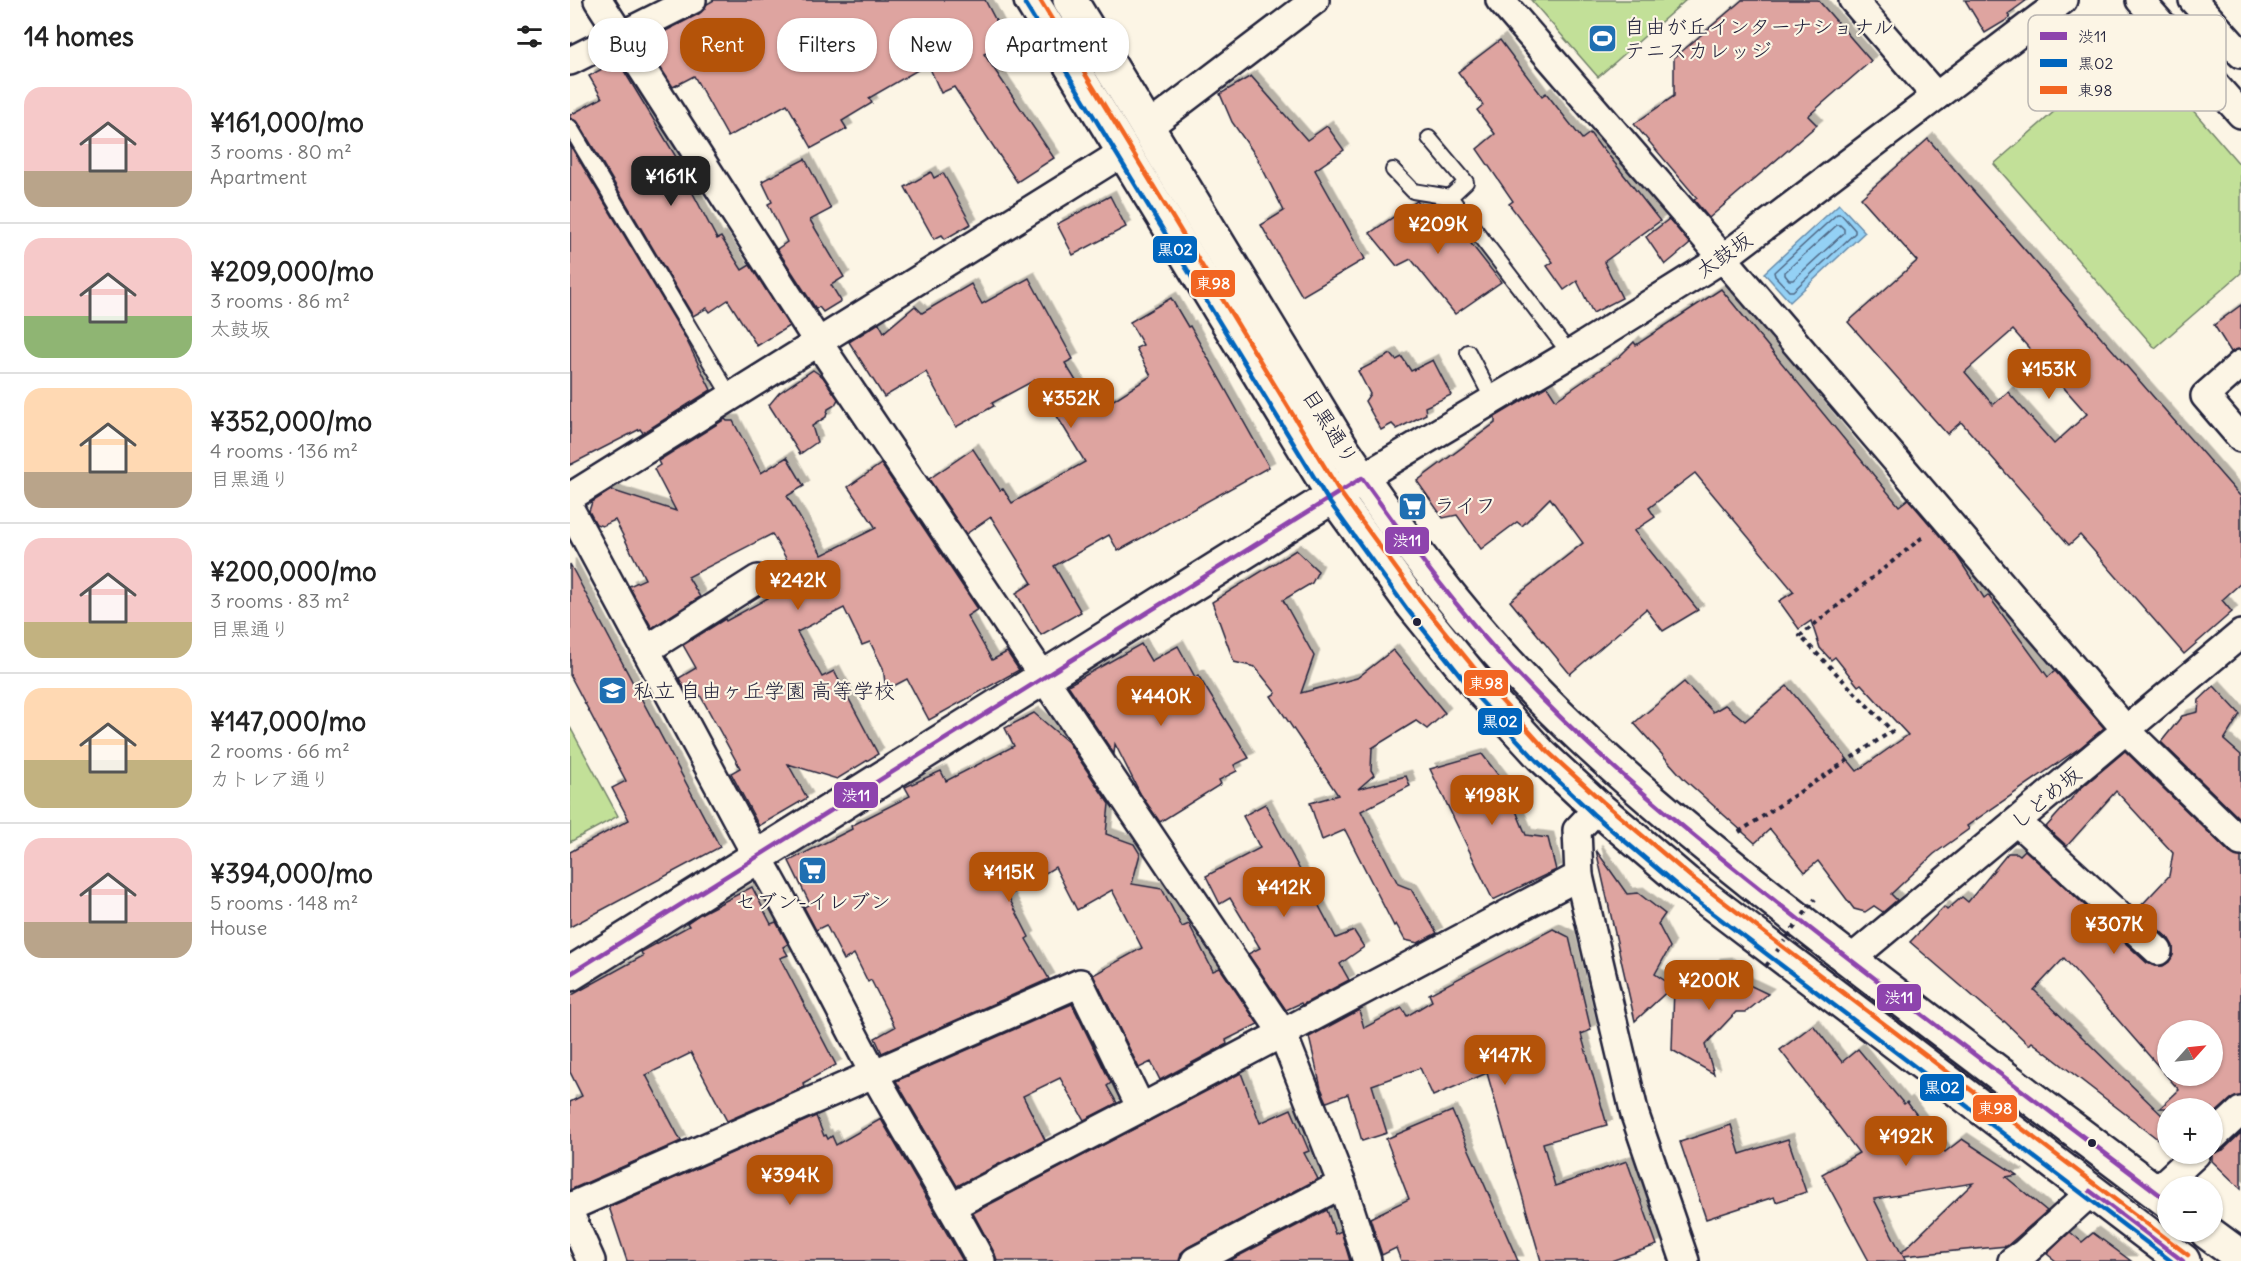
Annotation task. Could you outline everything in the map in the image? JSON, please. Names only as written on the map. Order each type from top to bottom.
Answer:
[{"type":"main road","name":"目黒通り","points":[[1031,0],[1334,496],[1413,605],[1486,695],[1541,755],[1598,808],[1686,883],[2183,1261]]},
{"type":"main road","name":"目黒通り","points":[[1070,0],[1362,477],[1442,585],[1514,670],[1611,764],[1711,850],[1850,960],[2157,1193]]},
{"type":"main road","points":[[570,974],[1362,477]]},
{"type":"main road","points":[[2221,1242],[2241,1257]]},
{"type":"street","points":[[598,0],[610,18]]},
{"type":"street","points":[[656,18],[692,0]]},
{"type":"street","points":[[1148,127],[1315,0]]},
{"type":"street","points":[[1500,0],[1724,258],[2127,731],[2241,842]]},
{"type":"street","points":[[1853,0],[1936,96]]},
{"type":"street","name":"太鼓坂","points":[[2043,15],[2063,0]]},
{"type":"street","points":[[2140,0],[2153,15]]},
{"type":"street","points":[[2193,0],[2206,15]]},
{"type":"street","name":"太鼓坂","points":[[1362,477],[1570,354],[1724,258],[2028,26]]},
{"type":"street","points":[[2226,37],[2241,54]]},
{"type":"street","points":[[570,61],[588,52]]},
{"type":"street","points":[[644,72],[819,342],[1282,1032],[1342,1184],[1367,1261]]},
{"type":"street","points":[[2226,97],[2241,114]]},
{"type":"street","points":[[570,497],[1125,151]]},
{"type":"street","points":[[2241,364],[2205,396],[2241,438]]},
{"type":"street","points":[[570,509],[873,1072],[952,1206],[981,1261]]},
{"type":"street","points":[[646,650],[758,579]]},
{"type":"street","name":"しどめ坂","points":[[1850,960],[2241,634]]},
{"type":"street","points":[[1598,808],[1577,830],[1579,876],[1635,1115],[1681,1260]]},
{"type":"street","points":[[2017,822],[2158,951]]},
{"type":"street","points":[[952,1206],[1579,876]]},
{"type":"street","points":[[570,1207],[1080,983],[1141,1108]]},
{"type":"street","points":[[2223,1128],[2241,1111]]},
{"type":"street","points":[[2179,1176],[2188,1164]]},
{"type":"street","points":[[1195,1261],[1342,1184]]},
{"type":"street","points":[[2012,1261],[2023,1254],[2091,1192]]},
{"type":"street","points":[[570,1214],[591,1261]]},
{"type":"lane","points":[[570,127],[731,397]]},
{"type":"lane","points":[[1428,138],[1466,182],[1450,196]]},
{"type":"lane","points":[[1393,170],[1413,191],[1450,196],[1570,354]]},
{"type":"lane","points":[[1468,352],[1493,400]]},
{"type":"path","points":[[1711,850],[1892,731],[1800,636],[1946,519]]},
{"type":"path","points":[[1766,966],[1815,900]]},
{"type":"green space","name":"自由が丘インターナショナル テニスカレッジ","points":[[1531,0],[1686,0],[1598,77]]},
{"type":"green space","points":[[2055,111],[2194,111],[2241,166],[2241,273],[2155,348],[1994,164]]},
{"type":"green space","points":[[570,727],[618,816],[570,842]]},
{"type":"water","points":[[1839,204],[1865,232],[1790,302],[1764,273]]},
{"type":"building","points":[[714,0],[985,0],[994,18],[985,18],[985,72],[996,72],[1054,158],[1017,182],[954,87],[941,93],[932,72],[973,72],[973,18],[889,18],[889,72],[914,72],[869,98],[872,103],[842,121],[847,129],[812,148],[787,104],[728,137],[694,76],[673,87],[663,72],[668,72],[668,30],[680,24],[680,72],[765,72],[765,18],[691,18],[699,14],[707,4]]},
{"type":"building","points":[[1742,0],[1818,0],[1871,61],[1808,116],[1817,125],[1709,218],[1694,200],[1697,198],[1634,124],[1674,96],[1674,58]]},
{"type":"building","points":[[1965,0],[2027,0],[2008,14],[2010,18],[1985,33]]},
{"type":"building","points":[[1500,40],[1542,96],[1546,93],[1582,139],[1590,133],[1660,221],[1604,262],[1622,298],[1593,313],[1577,281],[1564,290],[1547,266],[1553,262],[1509,204],[1513,201],[1477,149],[1495,134],[1477,110],[1483,105],[1458,72]]},
{"type":"building","points":[[596,72],[625,72],[690,180],[687,182],[717,239],[721,237],[742,270],[750,265],[789,326],[757,346],[728,300],[710,312],[707,308],[693,316],[578,122],[570,118],[570,115],[602,98],[589,76]]},
{"type":"building","points":[[1251,76],[1307,140],[1327,126],[1344,150],[1315,170],[1365,259],[1302,296],[1261,225],[1284,211],[1256,156],[1232,122],[1220,94]]},
{"type":"building","points":[[1928,139],[2241,497],[2241,583],[2222,600],[2232,612],[2184,654],[2080,535],[2069,545],[1961,422],[1947,434],[1848,322],[1917,261],[1861,198]],"holes":[[[2013,330],[2087,414],[2054,444],[2008,392],[1993,405],[1965,372]]]},
{"type":"building","points":[[570,145],[685,337],[711,390],[643,433],[640,429],[570,465]]},
{"type":"building","points":[[805,159],[831,209],[810,220],[844,277],[831,285],[841,301],[823,312],[819,307],[816,309],[777,249],[787,242],[768,204],[772,202],[762,181]]},
{"type":"building","points":[[931,172],[934,178],[943,173],[971,224],[945,239],[942,235],[934,239],[905,187]]},
{"type":"building","points":[[1110,196],[1126,227],[1073,255],[1057,224]]},
{"type":"building","points":[[1417,201],[1430,219],[1447,213],[1501,282],[1455,314],[1411,259],[1397,266],[1370,233]]},
{"type":"building","points":[[1669,219],[1690,244],[1665,265],[1646,237]]},
{"type":"building","points":[[1029,278],[1073,359],[1065,363],[1095,412],[1151,376],[1136,348],[1143,345],[1130,322],[1171,298],[1188,327],[1190,326],[1269,467],[1118,551],[1109,535],[1054,566],[1081,612],[1041,635],[1016,593],[1032,583],[991,517],[966,534],[929,479],[973,449],[1000,490],[1003,489],[1012,503],[1085,462],[1035,380],[992,403],[994,406],[956,427],[926,372],[884,397],[849,342],[879,323],[884,332],[915,306],[922,313],[971,284],[982,304]]},
{"type":"building","points":[[1721,289],[1899,506],[1908,499],[1957,556],[1984,598],[1988,595],[2048,677],[2055,671],[2104,728],[2081,747],[1967,826],[1969,829],[1934,854],[1891,894],[1897,900],[1883,912],[1874,906],[1865,912],[1854,909],[1818,861],[1805,872],[1770,829],[1755,843],[1684,779],[1634,723],[1684,682],[1713,712],[1725,705],[1745,721],[1787,686],[1857,771],[1908,735],[1861,684],[1858,686],[1835,657],[1831,660],[1820,648],[1811,621],[1799,629],[1779,601],[1794,592],[1695,473],[1649,508],[1655,517],[1634,531],[1698,610],[1663,631],[1646,609],[1570,674],[1510,601],[1583,543],[1550,498],[1522,526],[1517,522],[1481,549],[1457,515],[1443,518],[1417,481],[1495,423],[1495,417],[1547,386],[1556,400],[1620,356],[1634,342],[1636,345]]},
{"type":"building","points":[[2241,305],[2241,349],[2231,352],[2214,325]]},
{"type":"building","points":[[1391,354],[1396,360],[1402,357],[1411,371],[1433,360],[1451,395],[1425,407],[1426,414],[1397,429],[1392,424],[1381,430],[1365,401],[1370,394],[1358,371]]},
{"type":"building","points":[[813,370],[823,377],[838,399],[835,405],[828,409],[826,417],[812,426],[817,442],[800,454],[769,405],[779,393]]},
{"type":"building","points":[[725,419],[733,421],[761,473],[787,457],[804,486],[787,496],[822,555],[876,528],[848,487],[881,464],[978,609],[967,616],[992,660],[1007,652],[1019,670],[929,720],[907,679],[886,690],[883,668],[870,642],[862,645],[844,608],[797,632],[822,677],[834,671],[878,754],[837,779],[788,764],[807,798],[759,826],[731,773],[740,768],[700,695],[691,701],[679,678],[696,668],[683,645],[725,619],[726,621],[799,581],[772,534],[688,577],[700,597],[652,628],[629,586],[645,579],[615,520],[602,526],[596,524],[589,511],[592,502],[611,490],[676,511],[654,469],[660,465],[658,461]]},
{"type":"building","points":[[1296,550],[1318,571],[1312,583],[1283,600],[1314,656],[1301,693],[1357,678],[1393,650],[1445,713],[1427,729],[1416,721],[1372,748],[1371,770],[1374,775],[1358,789],[1406,776],[1410,786],[1361,811],[1398,884],[1411,889],[1437,933],[1418,943],[1405,940],[1396,924],[1394,926],[1345,830],[1322,840],[1310,803],[1338,795],[1271,696],[1276,693],[1255,667],[1234,662],[1212,602]]},
{"type":"building","name":"私立 自由ヶ丘学園 高等学校","points":[[570,564],[720,847],[570,927],[570,852],[629,820],[612,788],[626,781],[570,675]]},
{"type":"building","points":[[1141,644],[1151,661],[1178,646],[1195,677],[1198,675],[1249,758],[1234,765],[1237,771],[1219,780],[1221,784],[1160,822],[1141,795],[1115,744],[1114,754],[1068,685]]},
{"type":"building","points":[[2214,686],[2240,714],[2224,740],[2241,755],[2241,820],[2161,742],[2182,716],[2198,712],[2199,700]]},
{"type":"building","points":[[1034,713],[1068,742],[1109,804],[1106,834],[1134,844],[1140,854],[1132,884],[1162,889],[1182,927],[1189,924],[1213,971],[1220,968],[1258,1024],[1226,1040],[1227,1044],[1160,1080],[1151,1062],[1139,1068],[1093,975],[1142,948],[1112,890],[1077,910],[1055,867],[1008,896],[1029,937],[1026,939],[1049,979],[882,1053],[875,1038],[895,1027],[871,980],[868,982],[854,954],[844,960],[826,925],[816,930],[804,907],[810,904],[789,861],[910,796],[905,787],[941,771],[946,781],[1014,746],[1005,728]]},
{"type":"building","points":[[2125,751],[2230,853],[2241,857],[2241,1096],[2231,1099],[2223,1106],[2223,1098],[2171,1098],[2179,1090],[2176,1086],[2223,1086],[2223,1020],[2157,1020],[2157,1065],[2064,958],[2034,990],[2157,1110],[2157,1139],[2032,1042],[2029,1045],[1910,942],[1944,907],[1947,910],[1962,897],[1968,902],[2008,853],[2020,855],[2025,850],[2147,963],[2163,966],[2169,962],[2173,955],[2173,946],[2169,939],[2137,910],[2169,876],[2173,853],[2116,791],[2067,846],[2046,827],[2080,789]]},
{"type":"building","points":[[1482,754],[1505,784],[1526,835],[1548,838],[1556,870],[1493,900],[1430,769]]},
{"type":"building","points":[[1265,804],[1336,938],[1354,931],[1364,947],[1340,964],[1349,980],[1302,1005],[1301,1003],[1286,1010],[1248,954],[1260,948],[1230,898],[1220,904],[1206,876],[1260,848],[1243,816]]},
{"type":"building","points":[[1596,850],[1627,894],[1638,893],[1665,914],[1658,924],[1670,947],[1655,974],[1673,986],[1635,1021]]},
{"type":"building","points":[[752,887],[771,924],[776,922],[788,944],[783,947],[788,955],[780,958],[836,1065],[803,1083],[804,1087],[727,1121],[691,1053],[646,1075],[681,1141],[570,1190],[570,1102],[582,1096],[570,1072],[570,996],[643,956],[641,952],[689,926],[687,923],[700,914]]},
{"type":"building","points":[[1553,929],[1569,937],[1591,1030],[1581,1034],[1607,1125],[1543,1143],[1555,1186],[1627,1161],[1657,1245],[1611,1261],[1541,1261],[1487,1073],[1433,1096],[1420,1068],[1372,1085],[1387,1133],[1362,1141],[1348,1094],[1327,1102],[1321,1088],[1309,1037],[1359,1010],[1364,1028],[1402,1008],[1407,1016],[1432,1001],[1429,994]]},
{"type":"building","points":[[1726,963],[1740,972],[1747,984],[1768,994],[1746,1012],[1736,1012],[1705,1045],[1714,1074],[1672,1050],[1674,986],[1690,995],[1715,964]]},
{"type":"building","points":[[1072,1004],[1111,1083],[1107,1086],[1117,1103],[1084,1120],[1060,1078],[1023,1096],[1045,1140],[957,1186],[896,1081]]},
{"type":"building","points":[[1813,1025],[1842,1062],[1858,1049],[1904,1104],[1907,1102],[1945,1152],[1962,1139],[2017,1175],[2006,1177],[2047,1211],[2007,1246],[1903,1256],[1906,1261],[1869,1261],[1822,1174],[1859,1153],[1780,1050]],"holes":[[[1973,1183],[1901,1253],[1874,1199]]]},
{"type":"building","points":[[1241,1073],[1260,1123],[1291,1109],[1309,1151],[1304,1153],[1318,1179],[1188,1247],[1181,1253],[1179,1261],[997,1261],[973,1213]]},
{"type":"building","points":[[1452,1111],[1518,1261],[1401,1261],[1396,1248],[1382,1255],[1370,1218],[1409,1199],[1386,1139]]},
{"type":"building","points":[[816,1116],[824,1136],[826,1135],[828,1139],[832,1136],[836,1145],[881,1119],[963,1261],[627,1261],[609,1207]]},
{"type":"building","points":[[1731,1125],[1740,1154],[1788,1139],[1806,1192],[1776,1202],[1774,1197],[1706,1219],[1680,1142]]},
{"type":"building","points":[[2241,1133],[2241,1189],[2215,1164],[2223,1164],[2223,1150]]},
{"type":"building","points":[[1327,1210],[1335,1234],[1341,1231],[1350,1261],[1229,1261]]},
{"type":"building","points":[[2070,1232],[2082,1242],[2093,1233],[2131,1261],[2056,1261],[2047,1254]]},
{"type":"transit line","name":"東98","points":[[1040,0],[1340,492],[1419,600],[1492,690],[1546,750],[1691,877],[2188,1255]]},
{"type":"transit line","name":"黒02","points":[[1025,4],[1328,500],[1407,609],[1480,700],[1536,760],[1593,814],[1681,889],[2171,1261]]},
{"type":"transit line","name":"渋11","points":[[570,974],[1362,478],[1435,577],[1494,648],[1549,706],[1619,772],[1693,835],[1807,926],[2157,1193]]},
{"type":"transit line","name":"渋11","points":[[2090,1191],[2183,1261]]},
{"type":"place","name":"自由が丘インターナショナル テニスカレッジ","points":[[1603,39]]},
{"type":"place","name":"ライフ","points":[[1413,506]]},
{"type":"place","name":"私立 自由ヶ丘学園 高等学校","points":[[612,691]]},
{"type":"place","name":"セブン-イレブン","points":[[813,871]]}]
